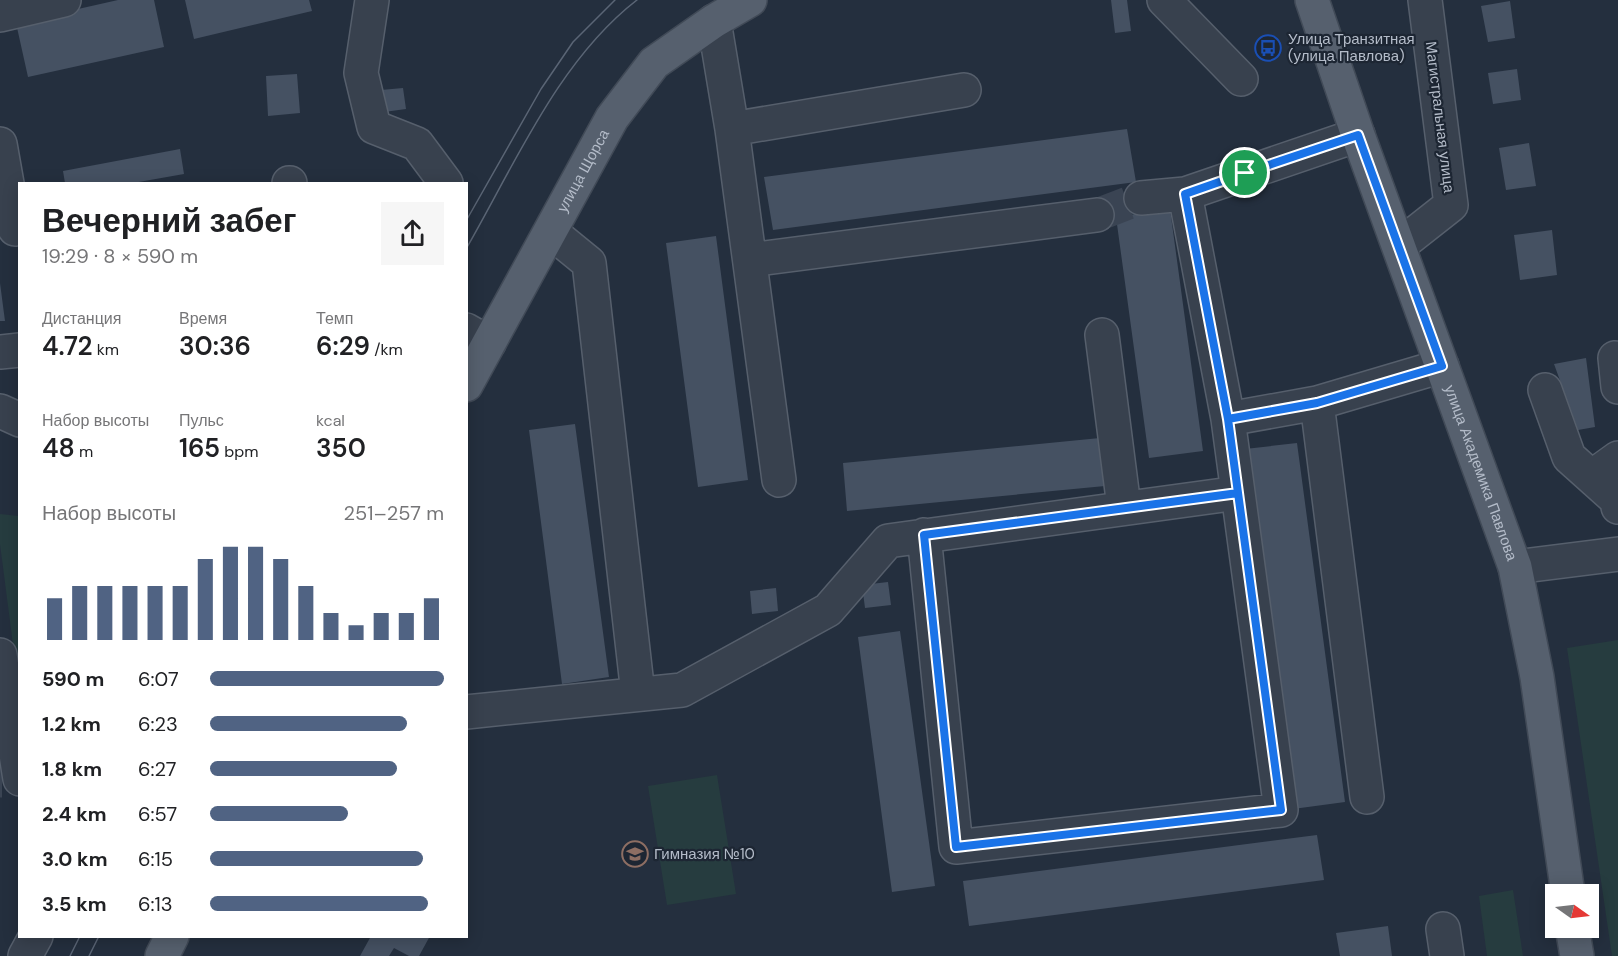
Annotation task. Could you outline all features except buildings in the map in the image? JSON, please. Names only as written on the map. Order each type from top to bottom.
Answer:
[{"type":"main road","name":"улица Щорса","points":[[468,378],[478,336],[551,232],[612,118],[626,99],[654,63],[714,21],[750,0]]},
{"type":"main road","name":"улица Академика Павлова","points":[[1312,0],[1358,135],[1515,567],[1537,677],[1567,884]]},
{"type":"main road","points":[[162,956],[171,938]]},
{"type":"main road","points":[[1574,938],[1576,956]]},
{"type":"street","points":[[0,15],[64,0]]},
{"type":"street","points":[[372,0],[361,73],[374,127],[417,144],[445,182]]},
{"type":"street","points":[[1164,0],[1241,79]]},
{"type":"street","name":"Магистральная улица","points":[[1399,246],[1451,205],[1425,0]]},
{"type":"street","points":[[714,21],[732,129],[779,480]]},
{"type":"street","points":[[732,129],[964,90]]},
{"type":"street","points":[[1142,198],[1185,194],[1358,135]]},
{"type":"street","points":[[0,144],[11,229]]},
{"type":"street","points":[[924,535],[956,847],[1281,810],[1228,419],[1185,194]]},
{"type":"street","points":[[750,260],[1097,215]]},
{"type":"street","points":[[551,232],[589,263],[638,694]]},
{"type":"street","points":[[1102,335],[1124,507]]},
{"type":"street","points":[[0,352],[18,350]]},
{"type":"street","points":[[1228,419],[1317,403],[1442,366]]},
{"type":"street","points":[[1545,390],[1569,457],[1606,467],[1618,507]]},
{"type":"street","points":[[1317,403],[1367,797]]},
{"type":"street","points":[[0,411],[18,419]]},
{"type":"street","points":[[468,712],[682,690],[828,610],[888,541],[1238,493]]},
{"type":"street","points":[[1515,567],[1618,554]]},
{"type":"street","points":[[0,655],[14,780]]},
{"type":"street","points":[[25,956],[35,938]]},
{"type":"green space","points":[[0,514],[18,516],[18,683],[0,544]]},
{"type":"green space","points":[[1618,640],[1618,956],[1612,956],[1567,648]]},
{"type":"green space","points":[[717,775],[736,894],[667,905],[648,786]]},
{"type":"green space","points":[[1513,890],[1523,956],[1487,956],[1479,896]]},
{"type":"tunnel","points":[[1097,215],[1141,198]]},
{"type":"tram line","points":[[468,217],[541,89],[573,42],[615,0]]},
{"type":"tram line","points":[[468,245],[521,149],[562,83],[584,52],[609,24],[637,0]]},
{"type":"tram line","points":[[70,956],[79,938]]},
{"type":"tram line","points":[[89,956],[98,938]]},
{"type":"place","name":"Улица Транзитная (улица Павлова)","points":[[1268,48]]},
{"type":"place","name":"Гимназия №10","points":[[635,854]]},
{"type":"route","points":[[1245,173],[1185,194],[1228,419],[1238,493],[924,535],[927,584],[956,847],[1281,810],[1228,419],[1317,403],[1442,366],[1358,135],[1245,173]]}]
